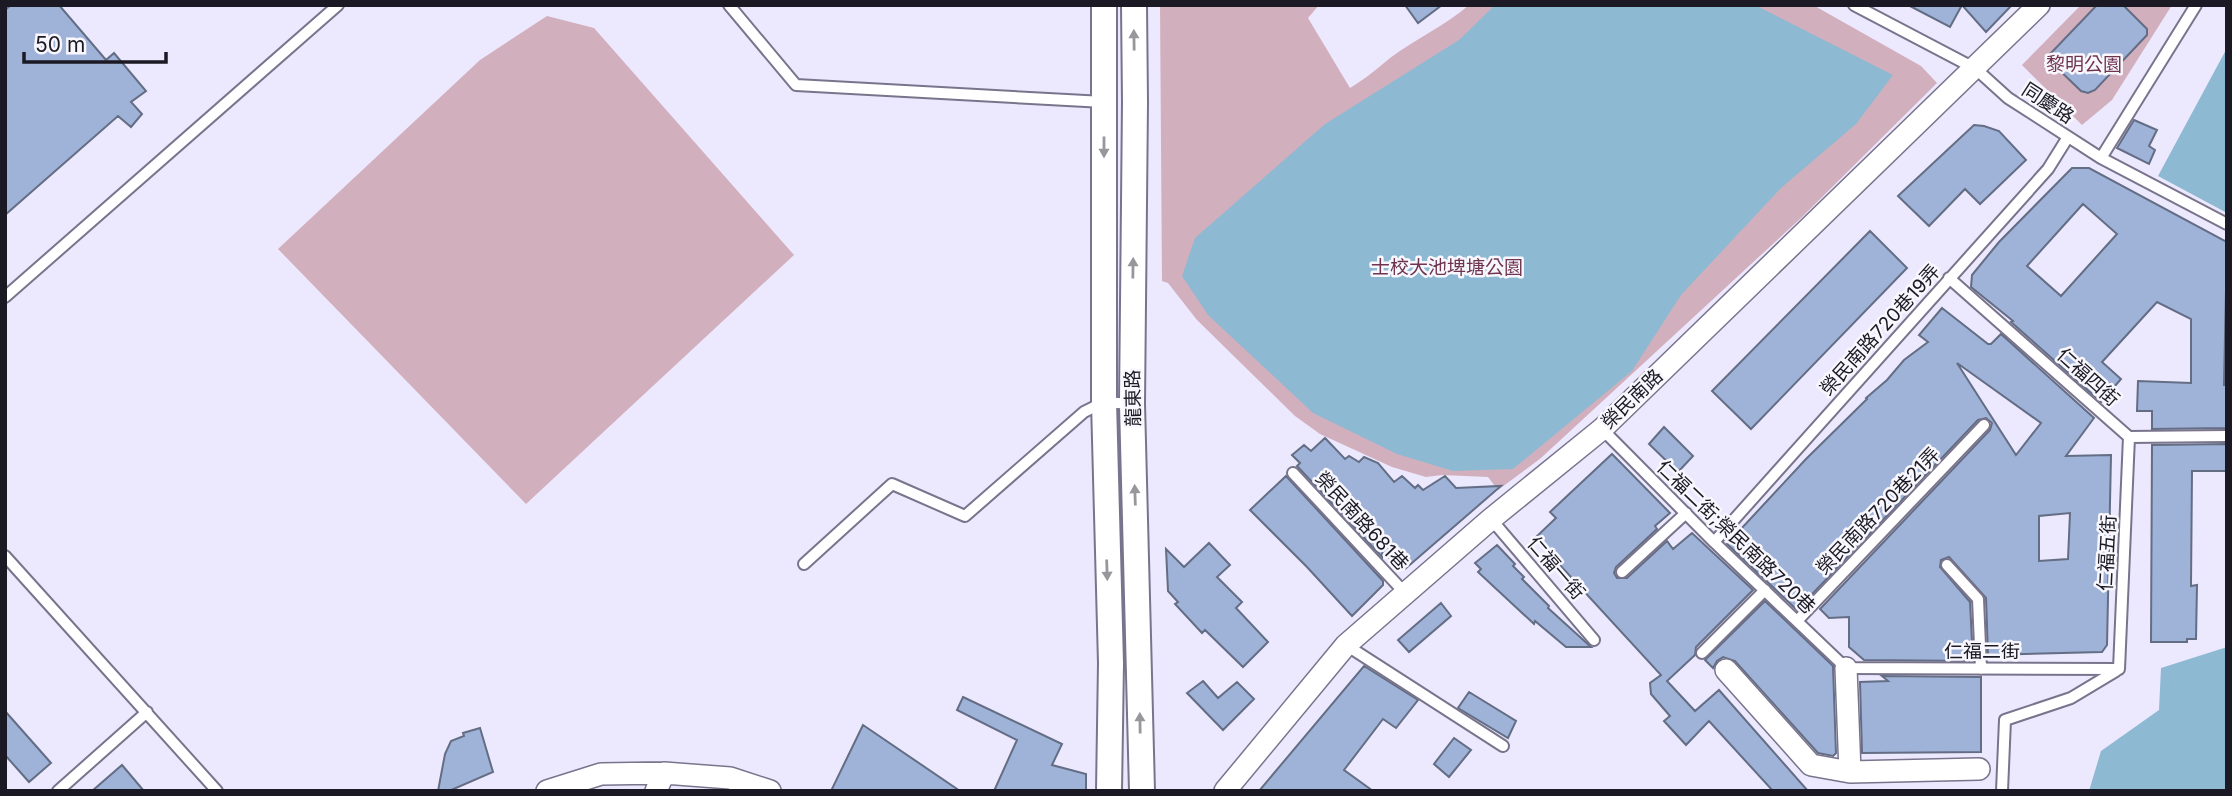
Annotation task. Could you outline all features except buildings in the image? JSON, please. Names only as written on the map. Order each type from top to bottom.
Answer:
[{"type":"street","name":"龍東路","points":[[1104,5],[1104,402],[1111,663],[1109,791]]},
{"type":"street","name":"龍東路","points":[[1134,5],[1132,404],[1142,791]]},
{"type":"street","name":"榮民南路","points":[[1226,791],[1346,645],[1491,519],[1602,429],[2039,5]]},
{"type":"street","points":[[1846,668],[1850,772]]},
{"type":"street","points":[[1726,670],[1811,765],[1850,772],[1979,769]]},
{"type":"street","points":[[547,791],[601,774],[660,782],[730,778],[770,791]]},
{"type":"lane","points":[[5,297],[338,5]]},
{"type":"lane","points":[[729,5],[796,85],[1104,102]]},
{"type":"lane","name":"同慶路","points":[[1854,5],[1976,69],[2008,98],[2101,158],[2227,224]]},
{"type":"lane","points":[[2101,158],[2196,5]]},
{"type":"lane","name":"榮民南路720巷19弄","points":[[1714,542],[2048,169],[2068,137]]},
{"type":"lane","name":"仁福四街","points":[[1950,278],[2129,438]]},
{"type":"lane","points":[[804,564],[892,484],[965,516],[1084,412],[1104,402],[1132,404]]},
{"type":"lane","name":"榮民南路720巷21弄","points":[[1797,621],[1984,425]]},
{"type":"lane","name":"仁福二街;榮民南路720巷","points":[[1602,429],[1714,542],[1846,668]]},
{"type":"lane","points":[[2129,438],[2227,436]]},
{"type":"lane","name":"仁福五街","points":[[2119,669],[2129,438]]},
{"type":"lane","name":"榮民南路681巷","points":[[1293,473],[1405,593]]},
{"type":"lane","points":[[1622,572],[1686,513]]},
{"type":"lane","name":"仁福一街","points":[[1491,519],[1594,639]]},
{"type":"lane","points":[[7,563],[217,791]]},
{"type":"lane","points":[[1947,565],[1978,599],[1981,668]]},
{"type":"lane","points":[[1702,653],[1765,590]]},
{"type":"lane","points":[[1346,645],[1503,746]]},
{"type":"lane","name":"仁福二街","points":[[1846,668],[2119,669]]},
{"type":"lane","points":[[2002,791],[2005,720],[2071,698],[2119,669]]},
{"type":"lane","points":[[58,791],[147,712]]},
{"type":"green space","name":"士校大池埤塘公園","points":[[1160,5],[1319,5],[1308,18],[1350,88],[1469,5],[1813,5],[1921,66],[1937,83],[1801,218],[1541,458],[1498,490],[1488,477],[1426,477],[1392,467],[1320,434],[1295,416],[1197,320],[1168,283],[1162,281]]},
{"type":"green space","name":"黎明公園","points":[[2081,5],[2172,5],[2112,100],[2082,125],[2022,65]]},
{"type":"green space","points":[[547,16],[594,28],[794,255],[526,504],[278,249],[480,60]]},
{"type":"water","name":"士校大池埤塘公園","points":[[1495,5],[1755,5],[1893,75],[1856,124],[1781,188],[1681,295],[1632,371],[1513,469],[1453,471],[1397,454],[1313,413],[1208,315],[1182,276],[1195,238],[1325,124],[1459,40]]},
{"type":"water","points":[[2227,48],[2227,213],[2158,176]]},
{"type":"water","points":[[2227,647],[2227,791],[2089,791],[2101,751],[2159,710],[2161,668]]}]
